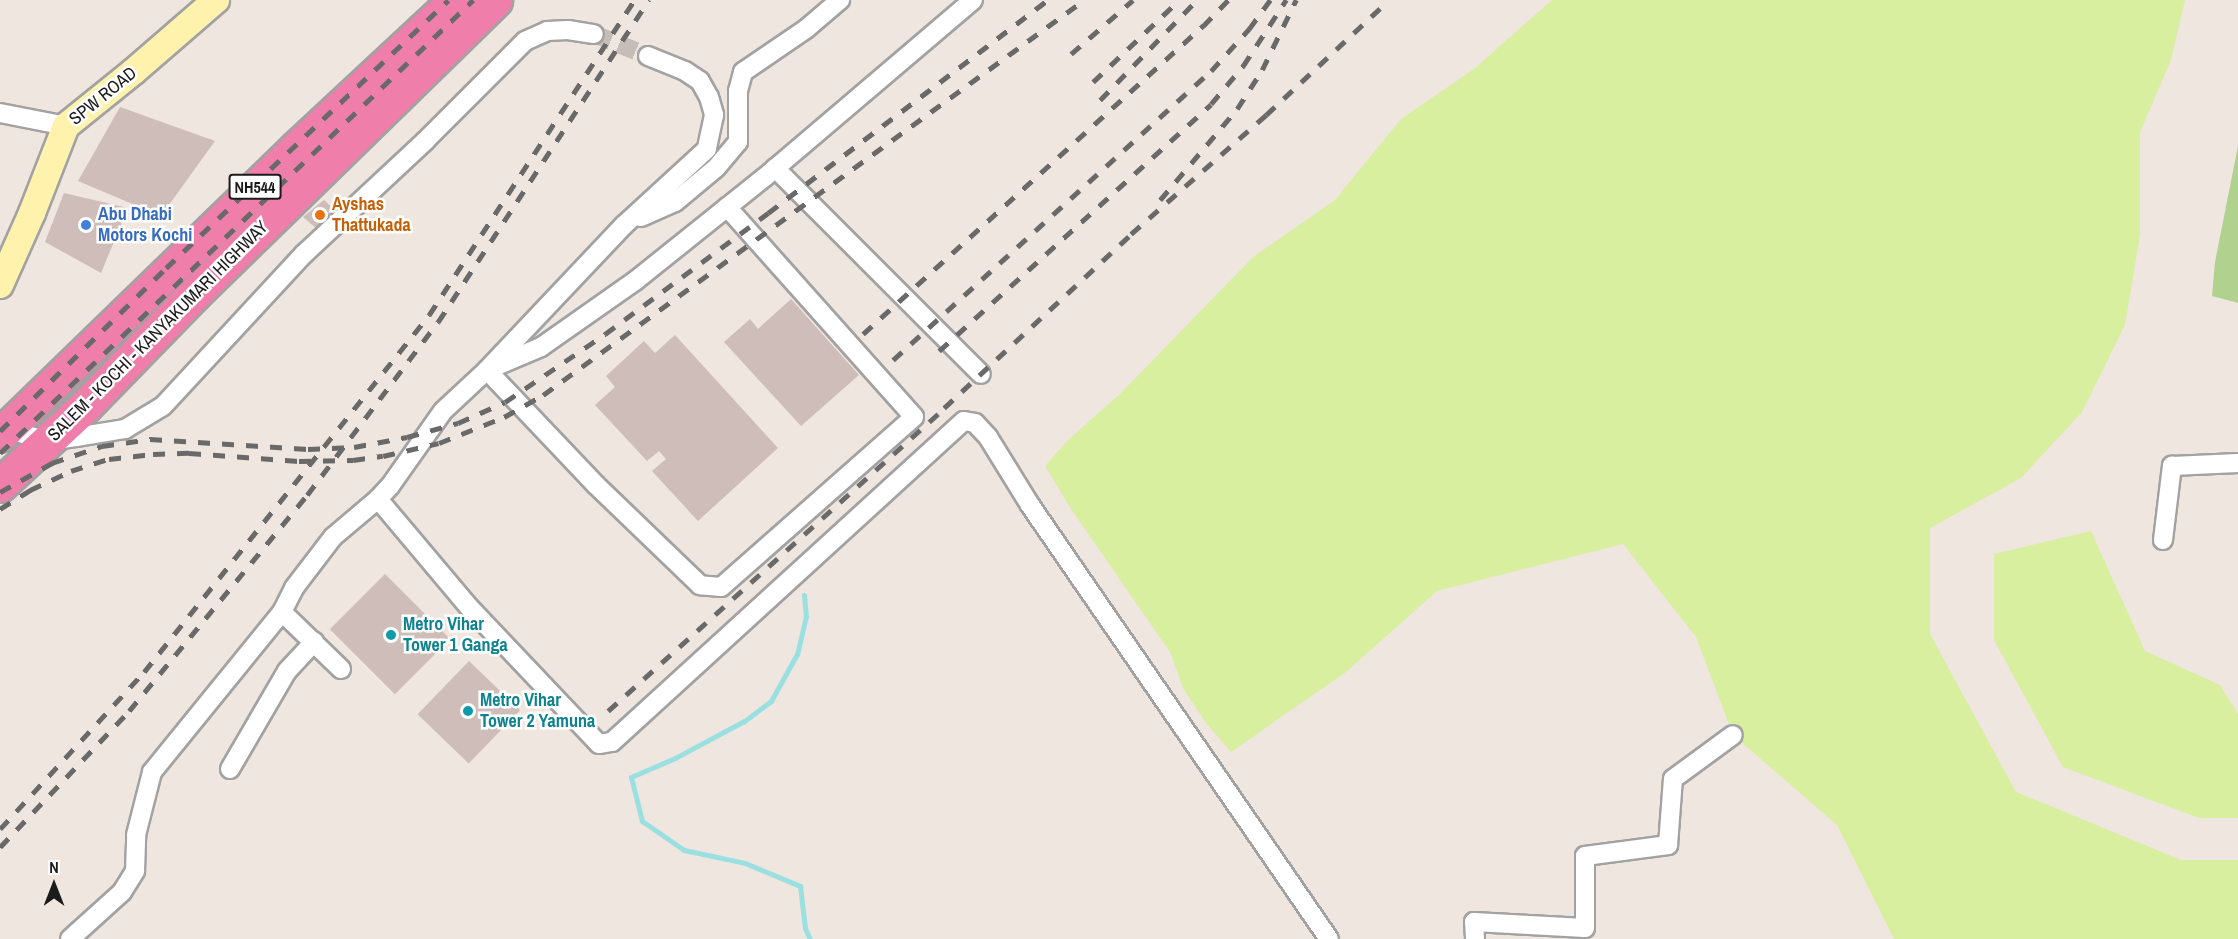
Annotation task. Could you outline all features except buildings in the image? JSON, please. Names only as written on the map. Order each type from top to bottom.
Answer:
[{"type":"highway","name":"SALEM - KOCHI - KANYAKUMARI HIGHWAY","points":[[3,432],[296,147],[455,0]]},
{"type":"highway","name":"SALEM - KOCHI - KANYAKUMARI HIGHWAY","points":[[0,485],[48,441],[495,0]]},
{"type":"street","name":"SPW ROAD","points":[[0,285],[32,213],[66,126],[216,0]]},
{"type":"street","points":[[624,225],[675,202],[716,168],[738,142],[738,91],[743,72],[806,29],[840,0]]},
{"type":"street","points":[[487,370],[541,347],[635,281],[775,168],[973,0]]},
{"type":"street","points":[[3,432],[48,441],[125,429],[162,406],[304,254],[425,141],[525,41],[547,31],[568,30],[594,34]]},
{"type":"street","points":[[70,939],[122,892],[135,871],[136,835],[152,772],[282,612],[294,588],[333,537],[390,486],[443,411],[487,370],[624,225],[707,149],[713,133],[714,115],[709,97],[700,81],[685,71],[648,56]]},
{"type":"street","points":[[0,113],[66,126]]},
{"type":"street","points":[[775,168],[981,374]]},
{"type":"street","points":[[487,370],[596,485],[700,585],[721,587],[914,417],[727,207]]},
{"type":"street","points":[[378,499],[469,607],[599,744],[612,742],[964,421],[975,423],[988,437],[1030,505],[1329,939]]},
{"type":"street","points":[[2163,540],[2172,466],[2238,463]]},
{"type":"street","points":[[282,612],[341,669]]},
{"type":"street","points":[[230,770],[286,671],[314,642]]},
{"type":"street","points":[[1475,939],[1474,922],[1585,928],[1585,856],[1668,845],[1673,779],[1733,735]]},
{"type":"green space","points":[[1552,0],[2185,0],[2171,60],[2140,132],[2140,235],[2125,325],[2082,412],[2021,478],[1930,528],[1930,634],[2016,792],[2181,860],[2238,860],[2238,939],[1894,939],[1837,825],[1733,735],[1696,637],[1623,544],[1437,591],[1346,672],[1231,752],[1206,723],[1183,688],[1170,652],[1071,509],[1045,466],[1068,440],[1120,394],[1253,257],[1335,200],[1401,119],[1474,69]]},
{"type":"green space","points":[[2238,146],[2238,303],[2212,296],[2215,262]]},
{"type":"green space","points":[[2091,531],[2145,651],[2220,685],[2238,714],[2238,818],[2199,818],[2063,767],[1994,640],[1994,554]]},
{"type":"waterway","points":[[804,595],[806,616],[797,654],[771,701],[744,721],[675,758],[631,777],[642,821],[684,850],[745,863],[800,886],[805,928],[810,939]]},
{"type":"tunnel","points":[[594,34],[648,56]]},
{"type":"railway","points":[[0,431],[166,268],[448,0]]},
{"type":"railway","points":[[0,453],[473,0]]},
{"type":"railway","points":[[0,829],[144,672],[429,315],[634,0]]},
{"type":"railway","points":[[0,847],[129,711],[307,495],[438,322],[649,0]]},
{"type":"railway","points":[[0,492],[52,463],[102,446],[150,439],[308,449],[354,447],[407,437],[458,423],[505,402],[605,334],[1048,0]]},
{"type":"railway","points":[[0,509],[30,490],[71,471],[109,459],[189,453],[299,461],[353,460],[383,456],[439,443],[504,417],[543,395],[1084,0]]},
{"type":"railway","points":[[1071,54],[1133,0]]},
{"type":"railway","points":[[1093,82],[1179,0]]},
{"type":"railway","points":[[1100,100],[1197,0]]},
{"type":"railway","points":[[863,334],[1203,26],[1228,0]]},
{"type":"railway","points":[[893,360],[1211,71],[1249,29],[1270,0]]},
{"type":"railway","points":[[939,351],[1211,104],[1243,66],[1286,0]]},
{"type":"railway","points":[[1160,200],[1237,109],[1262,70],[1296,0]]},
{"type":"railway","points":[[608,711],[944,408],[1131,234],[1266,115],[1389,0]]},
{"type":"place","name":"Ayshas Thattukada","points":[[320,215]]},
{"type":"place","name":"Abu Dhabi Motors Kochi","points":[[86,225]]},
{"type":"place","name":"Metro Vihar Tower 1 Ganga","points":[[391,635]]},
{"type":"place","name":"Metro Vihar Tower 2 Yamuna","points":[[468,711]]}]
